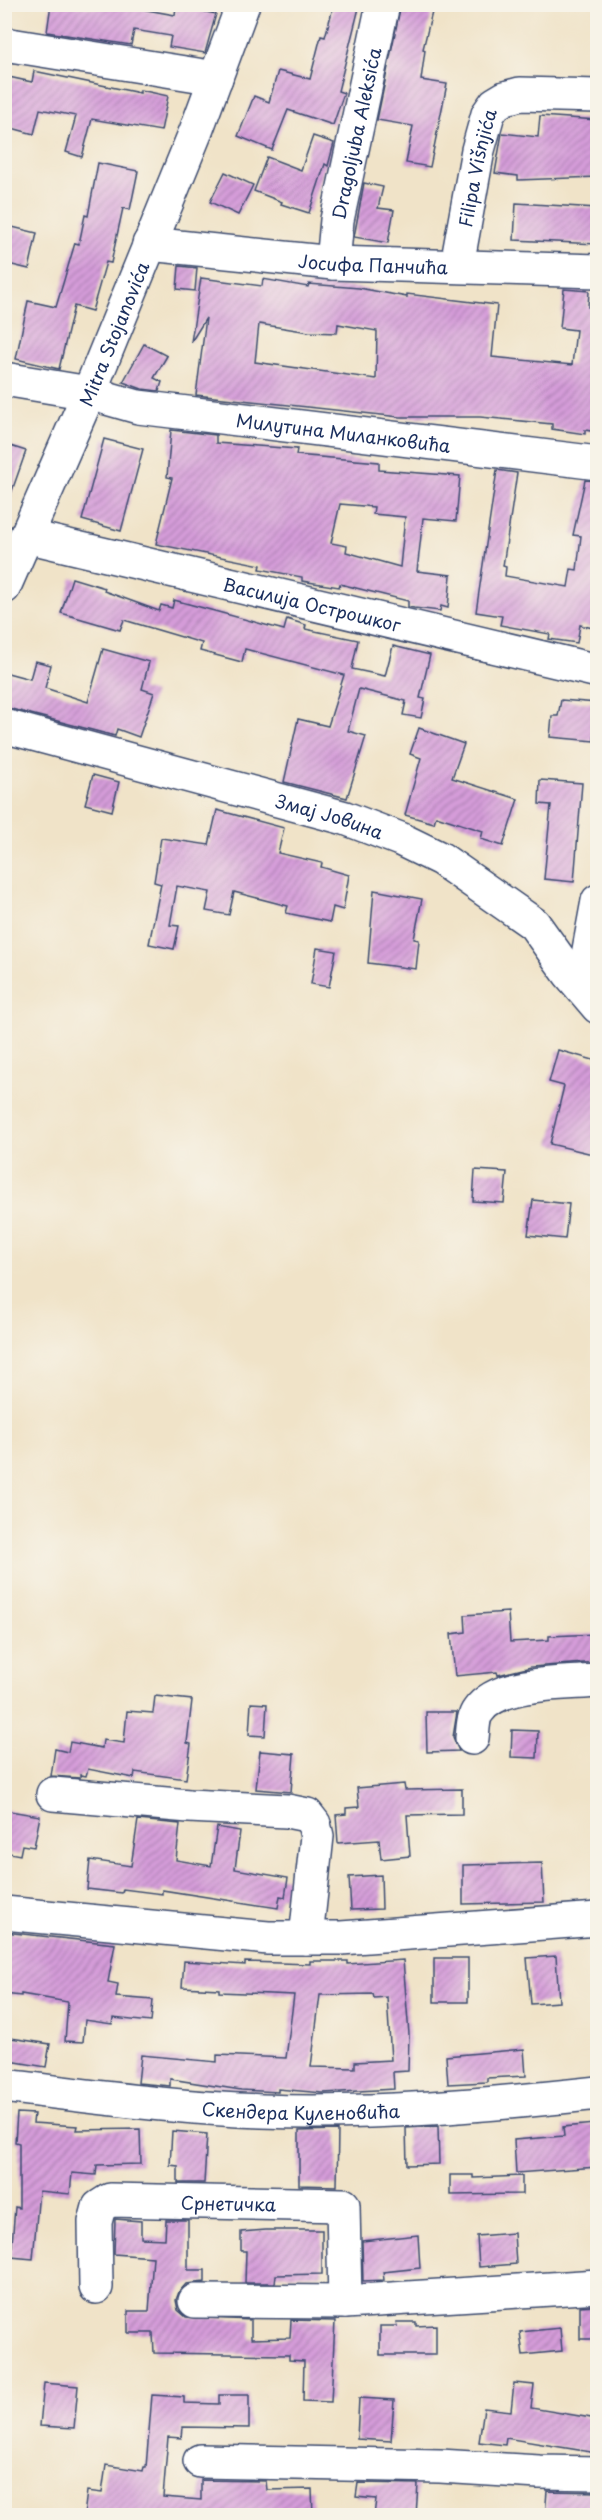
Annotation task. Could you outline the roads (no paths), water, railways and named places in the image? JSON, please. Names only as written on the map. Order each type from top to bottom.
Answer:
[{"type":"street","name":"Mitra Stojanovića","points":[[4,587],[89,393],[216,78],[243,4]]},
{"type":"street","name":"Dragoljuba Aleksića","points":[[333,262],[337,220],[383,4]]},
{"type":"street","points":[[4,44],[216,78]]},
{"type":"street","name":"Filipa Višnjića","points":[[457,265],[478,150],[488,114],[495,104],[505,98],[520,94],[597,96]]},
{"type":"street","name":"Јосифа Панчића","points":[[149,244],[333,262],[597,271]]},
{"type":"street","name":"Милутина Миланковића","points":[[4,379],[89,393],[138,407],[597,463]]},
{"type":"street","name":"Василија Острошког","points":[[26,536],[597,671]]},
{"type":"street","name":"Змај Јовина","points":[[4,726],[345,818],[400,839],[441,859],[534,924],[590,997]]},
{"type":"street","points":[[590,997],[597,902]]},
{"type":"street","points":[[472,1738],[477,1712],[492,1696],[521,1688],[597,1681]]},
{"type":"street","points":[[54,1794],[189,1806],[288,1811],[307,1815],[314,1824],[317,1836],[306,1938]]},
{"type":"street","points":[[4,1913],[268,1938],[341,1938],[597,1919]]},
{"type":"street","name":"Скендера Куленовића","points":[[4,2086],[167,2106],[264,2111],[490,2105],[597,2093]]},
{"type":"street","name":"Срнетичка","points":[[96,2287],[95,2222],[99,2207],[111,2200],[343,2205],[345,2302]]},
{"type":"street","points":[[195,2301],[345,2302],[597,2286]]},
{"type":"street","points":[[200,2461],[440,2466],[597,2473]]}]
